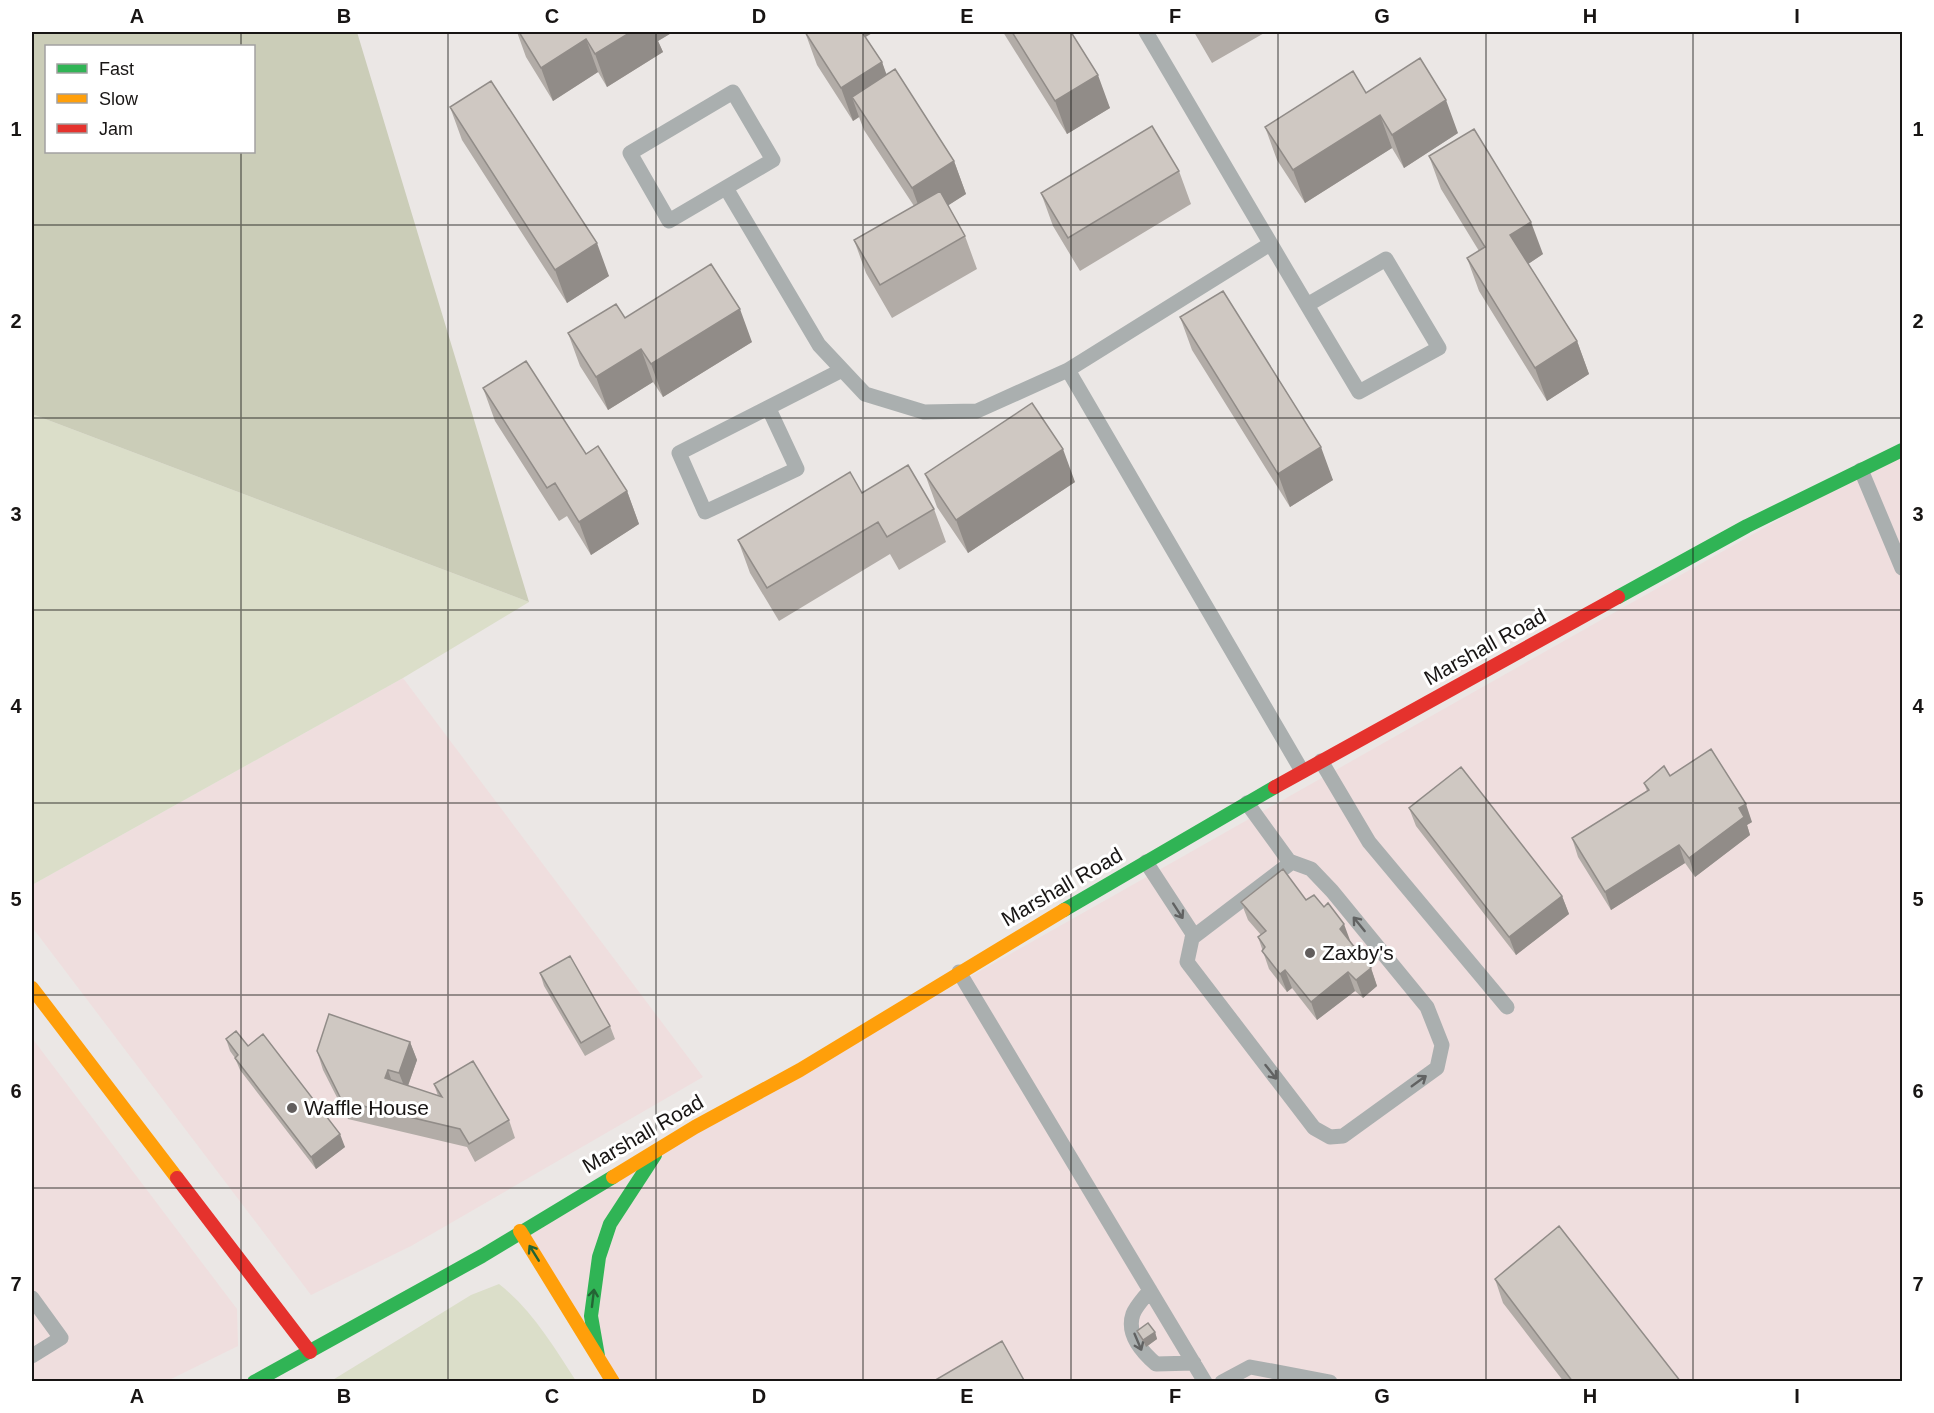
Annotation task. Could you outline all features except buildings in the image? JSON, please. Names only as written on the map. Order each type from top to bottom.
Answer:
[{"type":"main road","name":"Marshall Road","points":[[254,1382],[482,1256],[695,1127],[800,1070],[959,972],[1302,771],[1747,526],[1902,450]]},
{"type":"main road","points":[[34,998],[310,1352]]},
{"type":"main road","points":[[598,1356],[591,1316],[599,1257],[610,1224],[657,1152]]},
{"type":"main road","points":[[520,1231],[613,1382]]},
{"type":"lane","points":[[1146,32],[1270,244],[1359,392],[1439,348],[1386,259],[1307,305]]},
{"type":"lane","points":[[733,92],[773,160],[726,188],[669,221],[630,153],[733,92]]},
{"type":"lane","points":[[726,188],[819,345],[865,394],[924,412],[977,411],[1068,370],[1270,244]]},
{"type":"lane","points":[[769,409],[797,470],[705,512],[680,453],[842,370]]},
{"type":"lane","points":[[1068,370],[1302,771]]},
{"type":"lane","points":[[1861,470],[1902,568]]},
{"type":"lane","points":[[1321,761],[1369,842],[1507,1007]]},
{"type":"lane","points":[[1146,862],[1193,933],[1187,962],[1314,1128],[1330,1137],[1343,1136],[1437,1068],[1442,1045],[1427,1007],[1332,891],[1311,869],[1292,862],[1248,803]]},
{"type":"lane","points":[[1192,938],[1292,862]]},
{"type":"lane","points":[[959,972],[1205,1382]]},
{"type":"lane","points":[[1150,1290],[1132,1314],[1134,1340],[1143,1353],[1156,1364],[1194,1363]]},
{"type":"lane","points":[[32,1298],[61,1338],[32,1356]]},
{"type":"lane","points":[[1222,1382],[1250,1367],[1330,1382]]},
{"type":"shaded area","points":[[1902,450],[1902,1381],[613,1381],[520,1231]]},
{"type":"shaded area","points":[[403,678],[703,1077],[411,1246],[311,1295],[32,927],[32,885]]},
{"type":"shaded area","points":[[32,1038],[237,1309],[238,1346],[167,1381],[32,1381]]},
{"type":"green space","points":[[32,32],[357,32],[529,602],[32,414]]},
{"type":"green space","points":[[32,414],[529,602],[403,678],[32,885]]},
{"type":"green space","points":[[499,1284],[532,1317],[576,1381],[331,1381],[471,1295]]},
{"type":"traffic: fast","points":[[1618,597],[1747,526],[1902,450]]},
{"type":"traffic: fast","points":[[1064,910],[1275,787]]},
{"type":"traffic: fast","points":[[598,1356],[591,1316],[599,1257],[610,1224],[655,1155]]},
{"type":"traffic: fast","points":[[254,1382],[482,1256],[613,1177]]},
{"type":"traffic: slow","points":[[613,1177],[695,1127],[800,1070],[1064,910]]},
{"type":"traffic: slow","points":[[32,988],[177,1178]]},
{"type":"traffic: slow","points":[[520,1231],[613,1382]]},
{"type":"traffic: jam","points":[[1275,787],[1618,597]]},
{"type":"traffic: jam","points":[[177,1178],[310,1352]]},
{"type":"place","name":"Zaxby's","points":[[1310,953]]},
{"type":"place","name":"Waffle House","points":[[292,1108]]}]
